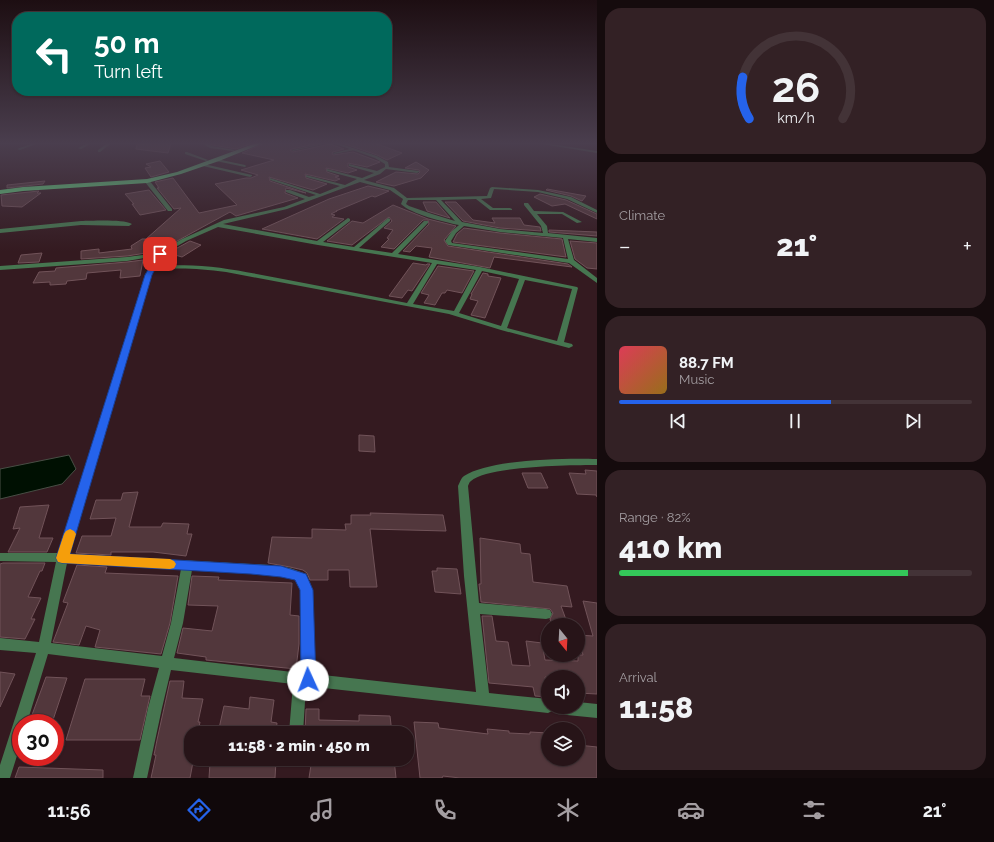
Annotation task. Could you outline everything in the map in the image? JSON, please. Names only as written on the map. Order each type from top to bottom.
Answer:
[{"type":"highway","points":[[0,191],[22,187],[85,184],[143,178]]},
{"type":"highway","points":[[0,191],[147,181],[155,178]]},
{"type":"street","points":[[317,178],[345,186]]},
{"type":"street","points":[[272,179],[320,195]]},
{"type":"street","points":[[0,268],[127,259],[160,254],[217,224],[235,218],[278,210],[361,179],[392,189],[406,199],[489,197],[492,188],[538,191],[569,198],[597,212]]},
{"type":"street","points":[[147,181],[170,210]]},
{"type":"street","points":[[288,191],[309,199]]},
{"type":"street","points":[[477,198],[492,209],[510,209]]},
{"type":"street","points":[[406,199],[403,204],[404,206],[462,225],[597,240]]},
{"type":"street","points":[[438,199],[462,225]]},
{"type":"street","points":[[526,204],[544,226],[546,235]]},
{"type":"street","points":[[534,212],[563,213],[579,222]]},
{"type":"street","points":[[318,243],[348,220]]},
{"type":"street","points":[[355,249],[388,220]]},
{"type":"street","points":[[0,231],[77,223],[111,222],[129,224]]},
{"type":"street","points":[[394,255],[426,222]]},
{"type":"street","points":[[217,224],[318,243],[480,269],[574,288],[560,343]]},
{"type":"street","points":[[462,225],[454,232],[448,243],[453,245],[571,261],[597,280]]},
{"type":"street","points":[[565,237],[571,261]]},
{"type":"street","points":[[3,778],[44,648],[62,558],[149,274],[160,254]]},
{"type":"street","points":[[409,305],[436,262]]},
{"type":"street","points":[[149,274],[175,266],[201,266],[279,279],[452,313],[503,329],[569,346]]},
{"type":"street","points":[[452,313],[458,311],[480,269]]},
{"type":"street","points":[[503,329],[523,277]]},
{"type":"street","points":[[484,699],[463,486],[466,479],[474,475],[507,467],[564,461],[597,462]]},
{"type":"street","points":[[0,557],[62,558],[281,571],[302,577],[306,590],[304,679],[297,726]]},
{"type":"street","points":[[140,778],[177,623],[187,565]]},
{"type":"street","points":[[474,608],[546,614]]},
{"type":"street","points":[[0,644],[541,705]]},
{"type":"street","points":[[585,710],[597,711]]},
{"type":"shaded area","points":[[69,455],[76,469],[62,484],[0,499],[0,469]]},
{"type":"building","points":[[173,178],[199,213],[237,205],[215,184],[244,178],[269,178],[270,181],[306,193],[286,188],[285,193],[298,198],[236,216],[230,212],[159,251],[127,256],[81,259],[81,251],[99,249],[99,253],[132,249],[131,246],[142,239],[146,239],[181,208],[174,209],[157,188],[159,188],[155,182]]},
{"type":"building","points":[[273,178],[307,178],[327,184],[313,190]]},
{"type":"building","points":[[323,178],[340,179],[335,181]]},
{"type":"building","points":[[383,178],[420,178],[394,186],[376,182]]},
{"type":"building","points":[[45,181],[43,184],[7,188],[7,185]]},
{"type":"building","points":[[368,186],[389,191],[375,197],[372,196],[331,214],[335,215],[332,217],[344,219],[317,239],[262,229],[329,199]]},
{"type":"building","points":[[149,190],[166,210],[140,215],[132,204],[134,204],[125,194]]},
{"type":"building","points":[[546,190],[586,196],[582,201],[571,196]]},
{"type":"building","points":[[39,191],[37,193],[41,193],[22,207],[2,206],[1,195]]},
{"type":"building","points":[[540,194],[566,200],[597,214],[597,219],[565,204],[552,206],[534,197]]},
{"type":"building","points":[[423,202],[436,202],[450,218],[427,211]]},
{"type":"building","points":[[445,202],[456,202],[473,220],[495,223],[492,218],[520,218],[524,225],[540,227],[541,231],[500,228],[463,221]]},
{"type":"building","points":[[393,205],[428,219],[456,226],[444,240],[448,246],[568,264],[572,267],[494,257],[490,268],[429,257],[432,248],[416,246],[410,252],[403,251],[429,224],[428,220],[423,220],[394,249],[381,247],[389,239],[387,238],[393,230],[384,228],[392,221],[389,217],[352,245],[327,241],[352,221],[363,223]]},
{"type":"building","points":[[464,228],[562,239],[566,257],[453,242],[457,234]]},
{"type":"building","points":[[549,230],[597,232],[597,236],[549,232]]},
{"type":"building","points":[[190,241],[201,245],[182,257],[168,253]]},
{"type":"building","points":[[570,241],[597,243],[597,269],[587,268],[575,259]]},
{"type":"building","points":[[42,253],[39,262],[18,263],[21,255]]},
{"type":"building","points":[[143,260],[140,276],[120,278],[121,270],[87,273],[86,279],[67,281],[66,284],[50,285],[50,282],[33,283],[39,272],[55,271],[56,268]]},
{"type":"building","points":[[413,263],[426,265],[430,264],[412,291],[408,290],[402,298],[389,296]]},
{"type":"building","points":[[438,266],[474,271],[462,293],[447,290],[445,293],[442,293],[435,305],[424,303],[429,295],[421,293]]},
{"type":"building","points":[[483,273],[488,274],[488,276],[501,278],[485,318],[471,315],[478,301],[470,299],[471,294]]},
{"type":"building","points":[[359,435],[374,436],[375,452],[359,451]]},
{"type":"building","points":[[585,470],[597,471],[597,497],[596,495],[577,494],[569,473],[586,474]]},
{"type":"building","points":[[522,473],[541,473],[548,488],[528,488]]},
{"type":"building","points":[[138,492],[129,527],[161,527],[163,523],[189,524],[187,534],[192,534],[186,556],[153,552],[111,552],[111,555],[76,553],[82,536],[111,536],[116,518],[90,519],[96,500],[121,500],[123,493]]},
{"type":"building","points":[[49,505],[39,538],[53,538],[47,552],[8,552],[20,528],[13,529],[20,507]]},
{"type":"building","points":[[370,513],[443,515],[446,531],[370,529],[377,587],[350,587],[349,570],[328,570],[328,580],[310,580],[307,573],[303,570],[268,563],[272,537],[312,538],[312,529],[346,530],[345,524],[351,524],[351,515],[371,515]]},
{"type":"building","points":[[480,538],[520,544],[521,553],[530,554],[533,582],[567,586],[572,607],[561,606],[565,618],[550,618],[553,613],[550,609],[481,602],[479,584],[481,584]]},
{"type":"building","points":[[45,563],[28,597],[41,598],[31,619],[35,619],[25,639],[0,637],[0,564]]},
{"type":"building","points":[[77,565],[107,567],[105,573],[178,576],[170,623],[161,654],[95,647],[100,630],[86,626],[79,645],[53,642],[68,603],[63,602]]},
{"type":"building","points":[[437,568],[457,569],[461,594],[435,592],[432,571],[437,571]]},
{"type":"building","points":[[192,576],[219,577],[218,580],[292,583],[290,615],[299,616],[299,644],[296,669],[206,660],[206,657],[177,653],[183,628],[212,631],[218,606],[188,605]]},
{"type":"building","points":[[583,601],[597,603],[597,694],[585,693],[585,670],[541,670],[541,696],[535,696],[533,687],[489,683],[482,616],[492,616],[496,641],[508,642],[512,665],[530,666],[526,641],[541,643],[541,662],[585,662],[585,635],[593,636]]},
{"type":"building","points":[[0,672],[15,674],[0,707]]},
{"type":"building","points":[[46,677],[67,678],[55,714],[32,714]]},
{"type":"building","points":[[85,679],[145,679],[141,696],[150,696],[140,740],[66,740]]},
{"type":"building","points":[[170,681],[184,681],[182,698],[203,699],[198,722],[200,722],[199,726],[184,726],[184,766],[192,766],[190,778],[151,778],[156,755],[154,755]]},
{"type":"building","points":[[250,697],[274,700],[271,722],[277,723],[277,726],[220,726],[224,706],[249,709]]},
{"type":"building","points":[[306,709],[319,709],[319,720],[359,721],[359,715],[390,716],[391,726],[305,726]]},
{"type":"building","points":[[414,722],[438,723],[439,728],[488,734],[487,729],[509,731],[509,733],[530,734],[530,732],[541,733],[541,766],[585,766],[585,746],[597,747],[597,778],[460,778],[443,776],[442,778],[420,778]]},
{"type":"building","points":[[210,766],[276,766],[275,778],[209,778]]},
{"type":"building","points":[[311,766],[395,766],[396,778],[309,778]]},
{"type":"building","points":[[19,767],[103,770],[103,778],[15,778]]},
{"type":"slow traffic","points":[[70,534],[62,558],[170,564]]},
{"type":"route","points":[[160,254],[150,269],[148,275],[62,558],[281,571],[298,575],[302,577],[306,590],[308,680]]}]
